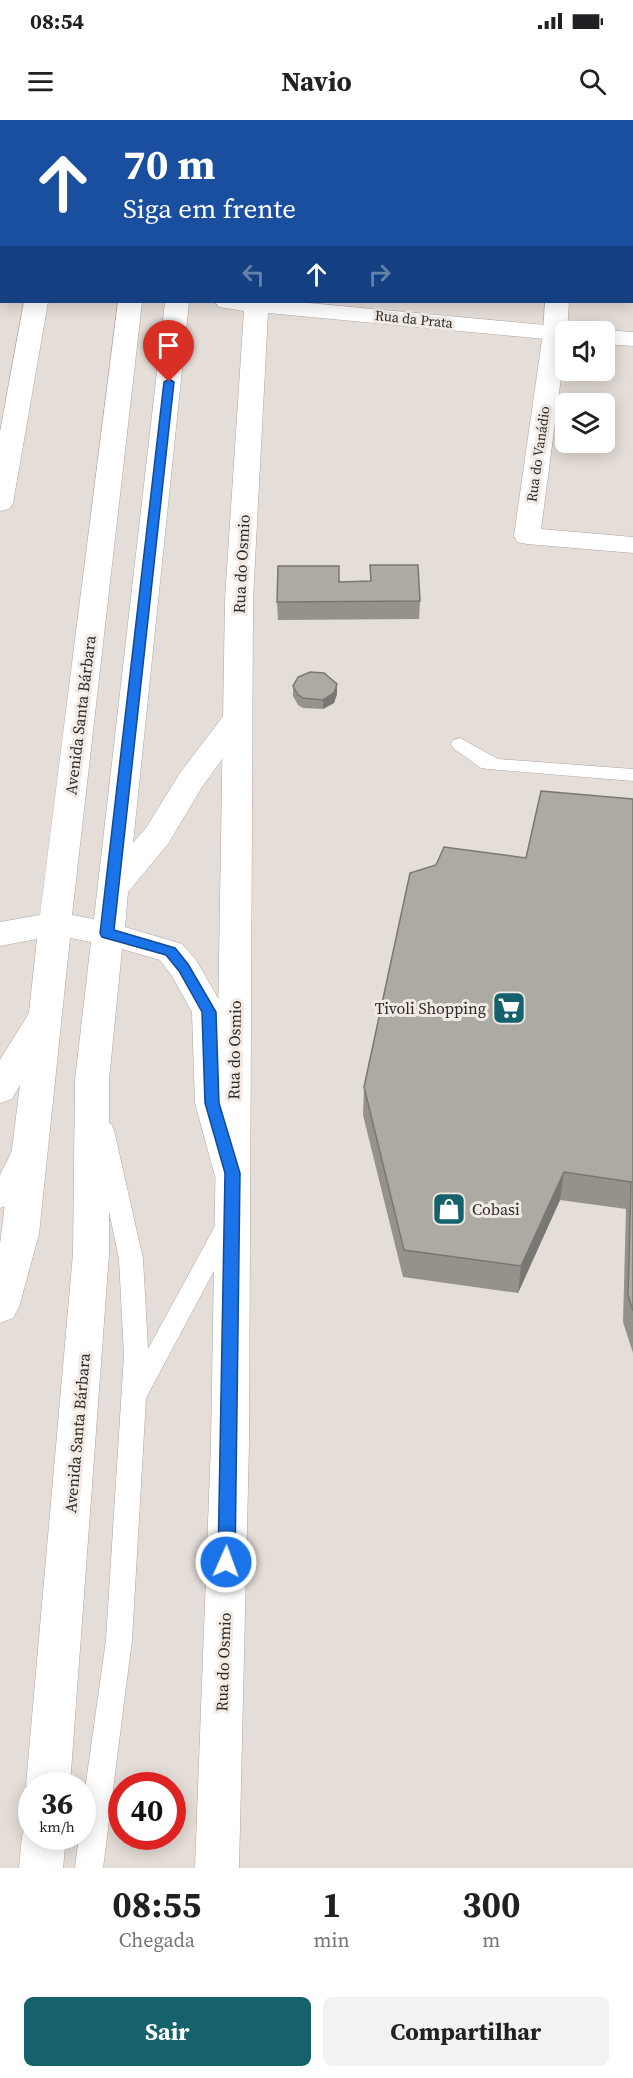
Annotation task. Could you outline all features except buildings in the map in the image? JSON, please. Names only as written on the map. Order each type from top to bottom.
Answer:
[{"type":"main road","points":[[0,503],[36,303]]},
{"type":"main road","name":"Avenida Santa Bárbara","points":[[0,1306],[21,1234],[55,924],[130,303]]},
{"type":"main road","name":"Avenida Santa Bárbara","points":[[49,1772],[92,1254],[92,1080],[177,303]]},
{"type":"main road","name":"Rua do Osmio","points":[[217,1868],[230,1444],[237,718],[247,303]]},
{"type":"main road","name":"Rua da Prata","points":[[257,303],[555,333]]},
{"type":"main road","name":"Rua do Vanádio","points":[[557,303],[559,321]]},
{"type":"main road","points":[[615,338],[633,339]]},
{"type":"main road","name":"Rua do Vanádio","points":[[555,364],[527,536],[633,545]]},
{"type":"main road","points":[[112,890],[157,836],[191,780],[237,718]]},
{"type":"main road","points":[[0,934],[55,924],[107,933],[171,952],[184,968],[209,1012],[212,1103],[232,1173]]},
{"type":"main road","points":[[0,1090],[45,1013]]},
{"type":"main road","points":[[41,1868],[43,1850]]},
{"type":"lane","points":[[460,744],[489,763],[498,765],[633,775]]},
{"type":"lane","name":"Avenida Santa Bárbara","points":[[89,1868],[119,1640],[136,1355],[131,1259],[92,1080]]},
{"type":"lane","name":"Avenida Santa Bárbara","points":[[0,1199],[33,1129]]},
{"type":"lane","name":"Avenida Santa Bárbara","points":[[134,1397],[232,1217]]},
{"type":"place","name":"Tivoli Shopping","points":[[509,1008]]},
{"type":"place","name":"Cobasi","points":[[449,1209]]},
{"type":"route","points":[[169,382],[107,933],[171,952],[184,968],[209,1012],[212,1103],[232,1173],[230,1444],[226,1562]]}]
